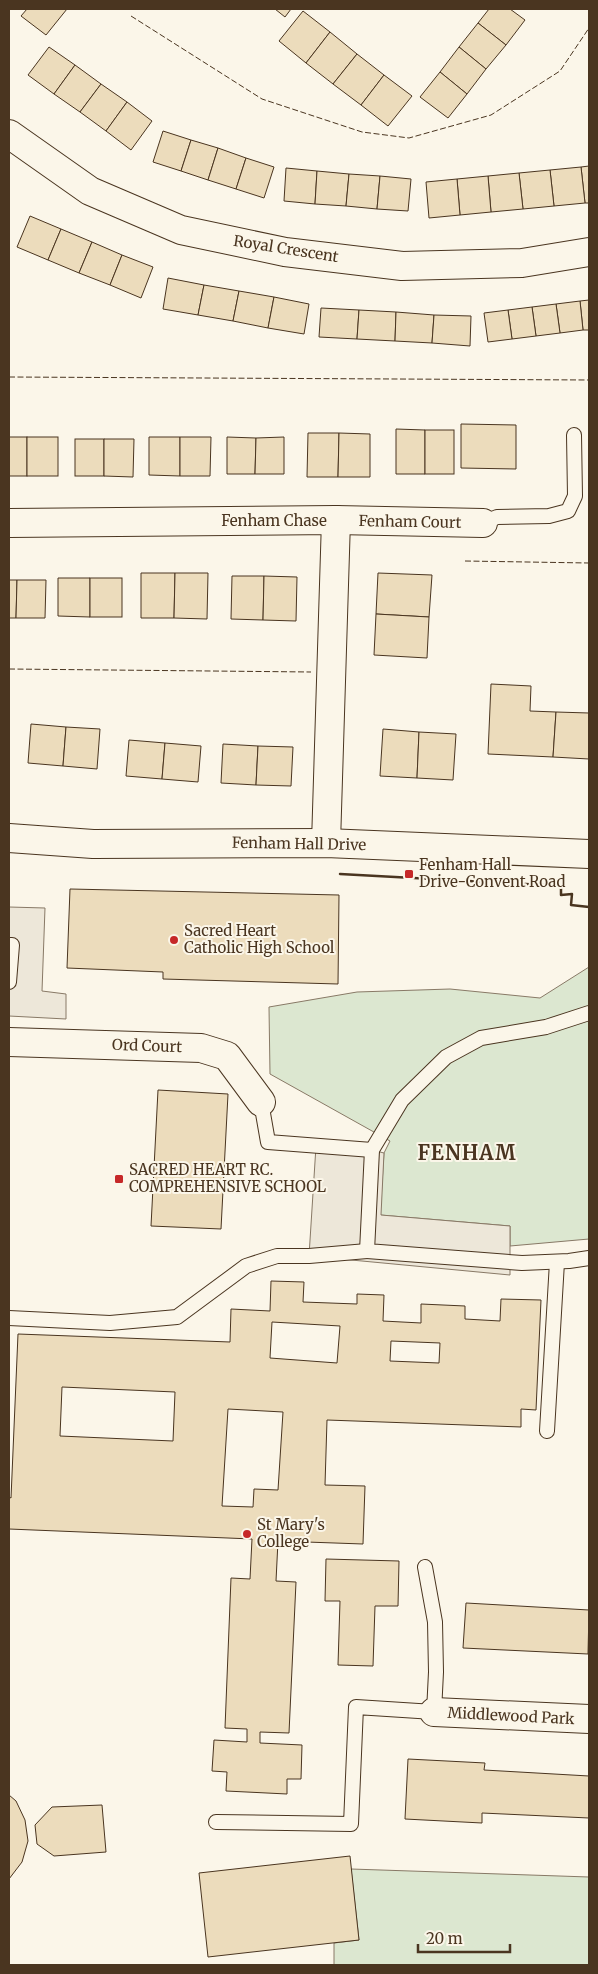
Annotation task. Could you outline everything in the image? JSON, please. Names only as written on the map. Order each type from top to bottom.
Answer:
[{"type":"street","name":"Royal Crescent","points":[[9,134],[90,191],[181,230],[285,252],[402,266],[522,263],[589,252]]},
{"type":"street","name":"Fenham Court","points":[[336,520],[483,523]]},
{"type":"street","name":"Fenham Chase","points":[[9,523],[336,520],[326,843]]},
{"type":"street","name":"Fenham Hall Drive","points":[[9,838],[93,844],[326,843],[589,854]]},
{"type":"street","name":"Ord Court","points":[[9,1042],[201,1048],[227,1056],[260,1102]]},
{"type":"street","name":"Middlewood Park","points":[[434,1712],[589,1719]]},
{"type":"lane","points":[[483,523],[497,517],[549,516],[568,511],[575,496],[574,435]]},
{"type":"lane","points":[[9,945],[12,946],[9,982]]},
{"type":"lane","points":[[367,1250],[372,1150],[402,1100],[446,1057],[481,1038],[546,1027],[589,1013]]},
{"type":"lane","points":[[260,1102],[268,1142],[372,1150]]},
{"type":"lane","points":[[9,1318],[110,1323],[177,1317],[246,1266],[278,1256],[309,1256],[367,1250],[522,1263],[557,1262],[589,1258]]},
{"type":"lane","points":[[547,1431],[557,1262]]},
{"type":"lane","points":[[216,1822],[351,1824],[356,1707],[434,1712],[436,1672],[435,1622],[425,1567]]},
{"type":"green space","points":[[589,967],[589,1239],[510,1246],[510,1226],[380,1215],[384,1153],[390,1141],[270,1074],[269,1007],[357,992],[450,989],[540,998]]},
{"type":"green space","points":[[351,1869],[589,1877],[589,1965],[334,1965],[334,1943],[359,1940]]},
{"type":"shaded area","points":[[9,907],[45,908],[42,991],[66,994],[66,1019],[9,1016]]},
{"type":"shaded area","points":[[316,1146],[372,1150],[384,1153],[381,1215],[510,1226],[510,1275],[309,1256]]},
{"type":"building","points":[[27,9],[67,9],[46,35],[21,16]]},
{"type":"building","points":[[275,9],[291,9],[285,17]]},
{"type":"building","points":[[489,9],[510,9],[525,20],[506,45],[478,23]]},
{"type":"building","points":[[303,11],[330,32],[306,63],[279,41]]},
{"type":"building","points":[[478,23],[506,45],[486,69],[459,47]]},
{"type":"building","points":[[330,32],[357,54],[333,84],[306,63]]},
{"type":"building","points":[[49,47],[75,65],[54,94],[28,75]]},
{"type":"building","points":[[459,47],[486,69],[467,94],[440,72]]},
{"type":"building","points":[[357,54],[384,75],[361,105],[333,84]]},
{"type":"building","points":[[75,65],[101,84],[80,112],[54,94]]},
{"type":"building","points":[[440,72],[467,94],[448,118],[420,97]]},
{"type":"building","points":[[384,75],[412,96],[388,126],[361,105]]},
{"type":"building","points":[[101,84],[127,102],[106,131],[80,112]]},
{"type":"building","points":[[127,102],[152,121],[131,150],[106,131]]},
{"type":"building","points":[[163,131],[191,140],[181,171],[153,162]]},
{"type":"building","points":[[191,140],[218,148],[208,180],[181,171]]},
{"type":"building","points":[[218,148],[246,158],[236,189],[208,180]]},
{"type":"building","points":[[246,158],[274,167],[264,198],[236,189]]},
{"type":"building","points":[[589,166],[589,203],[585,203],[581,167]]},
{"type":"building","points":[[581,167],[585,203],[554,206],[550,170]]},
{"type":"building","points":[[286,168],[317,171],[315,204],[284,201]]},
{"type":"building","points":[[550,170],[554,206],[523,209],[519,173]]},
{"type":"building","points":[[317,171],[349,174],[346,206],[315,204]]},
{"type":"building","points":[[519,173],[523,209],[491,212],[488,176]]},
{"type":"building","points":[[349,174],[380,176],[377,209],[346,206]]},
{"type":"building","points":[[380,176],[411,179],[408,211],[377,209]]},
{"type":"building","points":[[488,176],[491,212],[460,215],[457,179]]},
{"type":"building","points":[[457,179],[460,215],[429,218],[426,182]]},
{"type":"building","points":[[30,216],[61,229],[48,260],[17,247]]},
{"type":"building","points":[[61,229],[92,242],[79,273],[48,260]]},
{"type":"building","points":[[92,242],[122,255],[110,285],[79,273]]},
{"type":"building","points":[[122,255],[153,267],[141,298],[110,285]]},
{"type":"building","points":[[168,278],[204,285],[198,315],[163,309]]},
{"type":"building","points":[[204,285],[239,291],[233,321],[198,315]]},
{"type":"building","points":[[239,291],[274,297],[268,328],[233,321]]},
{"type":"building","points":[[274,297],[309,304],[304,334],[268,328]]},
{"type":"building","points":[[589,300],[589,330],[583,330],[580,301]]},
{"type":"building","points":[[580,301],[583,330],[560,333],[556,304]]},
{"type":"building","points":[[556,304],[560,333],[536,336],[532,307]]},
{"type":"building","points":[[532,307],[536,336],[512,339],[508,310]]},
{"type":"building","points":[[321,308],[359,310],[357,339],[319,337]]},
{"type":"building","points":[[359,310],[396,312],[395,341],[357,339]]},
{"type":"building","points":[[508,310],[512,339],[488,342],[484,313]]},
{"type":"building","points":[[396,312],[434,315],[432,343],[395,341]]},
{"type":"building","points":[[434,315],[471,316],[470,346],[432,343]]},
{"type":"building","points":[[461,424],[516,425],[516,469],[461,468]]},
{"type":"building","points":[[396,429],[425,430],[425,474],[396,474]]},
{"type":"building","points":[[425,430],[454,430],[454,474],[425,474]]},
{"type":"building","points":[[308,433],[339,433],[338,477],[307,477]]},
{"type":"building","points":[[339,433],[370,434],[370,477],[338,477]]},
{"type":"building","points":[[9,437],[27,437],[27,476],[9,476]]},
{"type":"building","points":[[27,437],[58,437],[58,476],[27,476]]},
{"type":"building","points":[[149,437],[180,437],[180,476],[149,475]]},
{"type":"building","points":[[180,437],[211,437],[210,476],[180,476]]},
{"type":"building","points":[[227,437],[256,438],[255,474],[227,474]]},
{"type":"building","points":[[284,437],[284,474],[255,474],[256,438]]},
{"type":"building","points":[[75,439],[104,439],[104,476],[75,476]]},
{"type":"building","points":[[104,439],[134,439],[133,477],[104,476]]},
{"type":"building","points":[[141,573],[175,573],[174,618],[141,618]]},
{"type":"building","points":[[175,573],[208,573],[207,619],[174,618]]},
{"type":"building","points":[[378,573],[432,575],[429,617],[376,614]]},
{"type":"building","points":[[232,576],[264,576],[263,620],[231,619]]},
{"type":"building","points":[[264,576],[297,577],[296,621],[263,620]]},
{"type":"building","points":[[58,578],[90,578],[90,617],[58,616]]},
{"type":"building","points":[[90,578],[122,578],[122,617],[90,617]]},
{"type":"building","points":[[9,580],[17,580],[16,618],[9,618]]},
{"type":"building","points":[[17,580],[46,580],[45,618],[16,618]]},
{"type":"building","points":[[376,614],[429,617],[427,658],[374,655]]},
{"type":"building","points":[[491,684],[531,686],[530,711],[556,712],[553,757],[488,754]]},
{"type":"building","points":[[556,712],[589,713],[589,759],[553,757]]},
{"type":"building","points":[[31,724],[66,727],[63,766],[28,763]]},
{"type":"building","points":[[66,727],[100,729],[97,769],[63,766]]},
{"type":"building","points":[[383,729],[419,732],[417,778],[380,776]]},
{"type":"building","points":[[419,732],[456,734],[453,780],[417,778]]},
{"type":"building","points":[[129,740],[165,743],[162,779],[126,776]]},
{"type":"building","points":[[165,743],[201,746],[198,782],[162,779]]},
{"type":"building","points":[[223,744],[258,746],[256,785],[221,783]]},
{"type":"building","points":[[258,746],[293,747],[291,786],[256,785]]},
{"type":"building","points":[[70,889],[339,895],[338,984],[163,979],[163,972],[67,968]]},
{"type":"building","points":[[158,1090],[228,1094],[221,1229],[151,1226]]},
{"type":"building","name":"St Mary's College","points":[[271,1281],[304,1282],[303,1302],[357,1304],[357,1294],[384,1295],[383,1321],[421,1323],[421,1304],[465,1306],[465,1319],[500,1321],[501,1299],[541,1300],[536,1410],[521,1409],[521,1427],[327,1420],[325,1485],[365,1486],[363,1544],[278,1541],[276,1581],[296,1582],[289,1733],[260,1732],[260,1743],[302,1745],[301,1779],[287,1779],[287,1794],[226,1791],[227,1772],[212,1771],[214,1740],[247,1742],[247,1729],[225,1728],[231,1578],[250,1579],[252,1539],[9,1529],[18,1334],[230,1342],[231,1309],[270,1311]],"holes":[[[272,1322],[340,1326],[337,1363],[270,1358]],[[391,1341],[440,1343],[439,1363],[390,1361]],[[62,1387],[175,1392],[173,1441],[60,1436]],[[228,1409],[283,1412],[278,1490],[254,1489],[253,1507],[222,1506]]]},
{"type":"building","points":[[326,1559],[399,1561],[398,1606],[375,1606],[373,1666],[338,1665],[340,1601],[325,1601]]},
{"type":"building","points":[[466,1603],[589,1610],[588,1654],[463,1648]]},
{"type":"building","points":[[408,1759],[485,1763],[484,1770],[589,1776],[589,1818],[482,1813],[482,1823],[405,1819]]},
{"type":"building","points":[[9,1795],[16,1801],[25,1820],[28,1841],[22,1862],[9,1879]]},
{"type":"building","points":[[102,1805],[106,1852],[54,1856],[37,1844],[35,1825],[52,1807]]},
{"type":"building","points":[[350,1856],[359,1940],[208,1957],[199,1873]]},
{"type":"fence","points":[[131,16],[262,99],[362,132],[409,138],[491,115],[560,71],[589,28]]},
{"type":"fence","points":[[9,377],[589,380]]},
{"type":"fence","points":[[465,561],[589,563]]},
{"type":"fence","points":[[9,669],[311,672]]},
{"type":"wall","points":[[340,874],[561,886],[561,895],[572,894],[571,905],[589,907]]},
{"type":"place","name":"Fenham Hall Drive-Convent Road","points":[[409,874]]},
{"type":"place","name":"Sacred Heart Catholic High School","points":[[174,940]]},
{"type":"place","name":"SACRED HEART RC. COMPREHENSIVE SCHOOL","points":[[119,1179]]},
{"type":"place","name":"St Mary's College","points":[[247,1534]]},
{"type":"district","name":"FENHAM","points":[[467,1153]]}]
